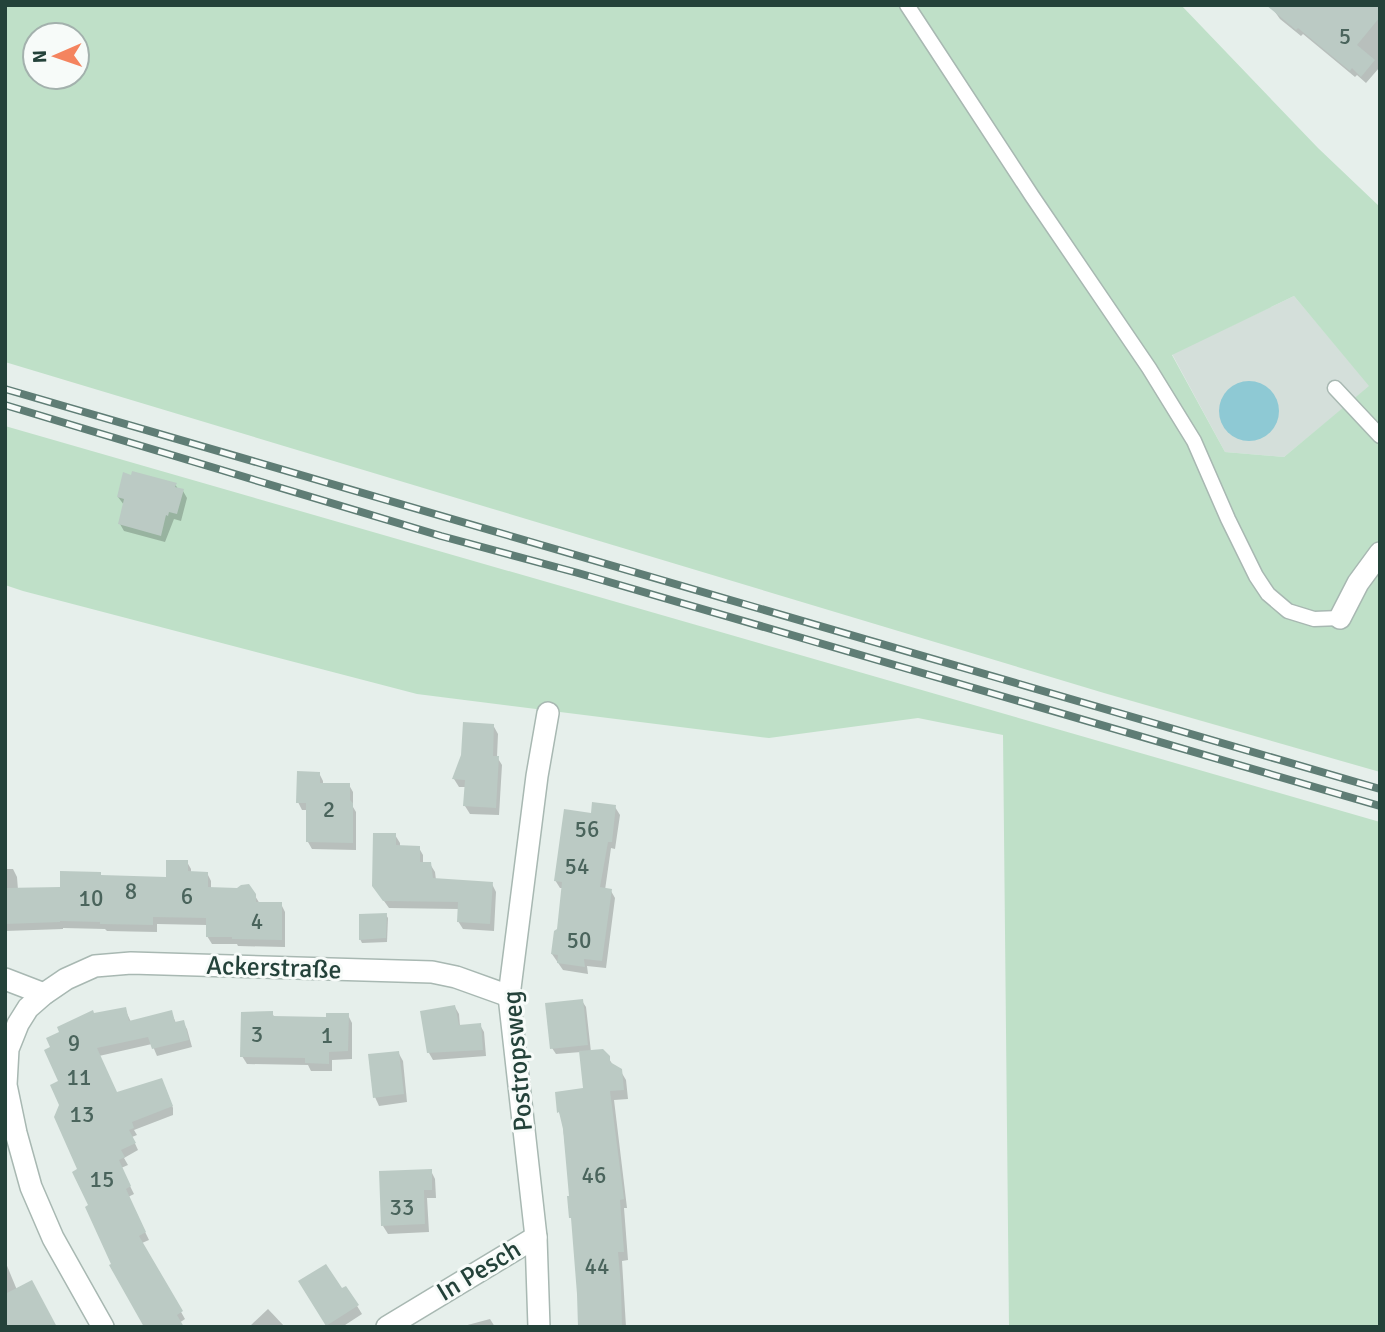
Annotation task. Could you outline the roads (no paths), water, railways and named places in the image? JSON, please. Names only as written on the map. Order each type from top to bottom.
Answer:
[{"type":"street","points":[[1340,618],[1358,583],[1380,553]]},
{"type":"street","name":"Postropsweg","points":[[539,1327],[536,1237],[509,996],[537,776],[548,713]]},
{"type":"street","name":"Ackerstraße","points":[[103,1327],[53,1238],[31,1187],[6,1085],[8,1049],[18,1024],[28,1008],[44,994],[66,979],[95,966],[131,963],[432,972],[456,977],[509,996]]},
{"type":"street","points":[[5,979],[44,994]]},
{"type":"street","name":"In Pesch","points":[[387,1327],[536,1237]]},
{"type":"lane","points":[[907,5],[1032,196],[1135,346],[1194,441],[1228,519],[1256,576],[1268,594],[1288,611],[1314,619],[1340,618]]},
{"type":"lane","points":[[1335,388],[1380,436]]},
{"type":"water","points":[[1249,381],[1266,386],[1274,394],[1279,411],[1274,428],[1266,436],[1249,441],[1232,436],[1224,428],[1219,411],[1224,394],[1232,386]]},
{"type":"railway","points":[[5,389],[1380,789]]},
{"type":"railway","points":[[5,405],[441,536],[578,573],[1380,806]]}]
